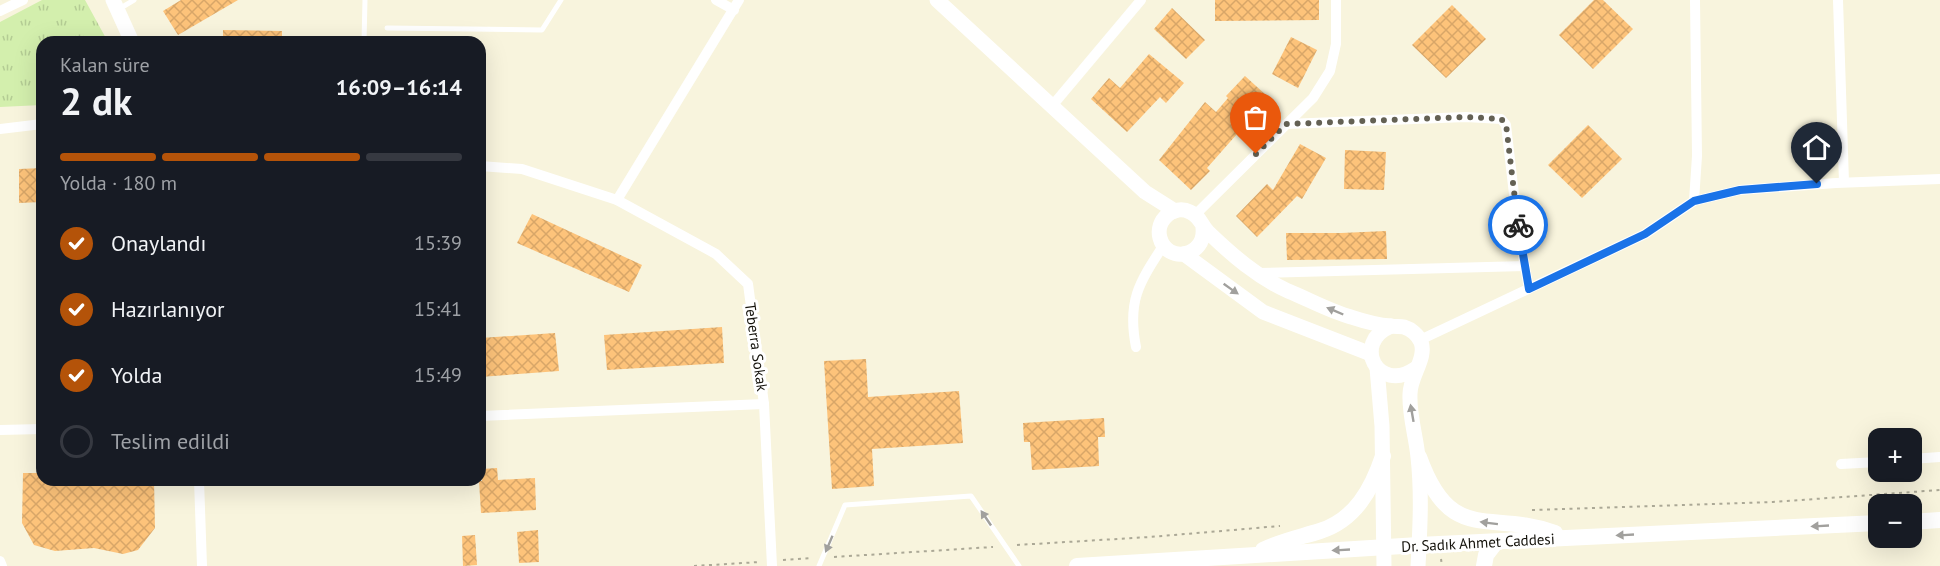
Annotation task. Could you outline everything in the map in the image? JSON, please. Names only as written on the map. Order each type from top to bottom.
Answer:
[{"type":"main road","points":[[1254,555],[1290,539],[1328,528],[1344,520],[1365,495],[1383,456]]},
{"type":"main road","points":[[1419,458],[1434,491],[1457,514],[1480,522],[1534,528],[1567,538]]},
{"type":"main road","points":[[1922,521],[1940,520]]},
{"type":"main road","name":"Dr. Sadık Ahmet Caddesi","points":[[1077,566],[1419,545],[1868,523]]},
{"type":"main road","points":[[1484,566],[1486,555],[1496,542]]},
{"type":"street","points":[[0,11],[23,0]]},
{"type":"street","points":[[617,200],[737,5],[716,0]]},
{"type":"street","points":[[937,0],[1145,192],[1175,211]]},
{"type":"street","points":[[1052,106],[1141,0]]},
{"type":"street","points":[[1199,221],[1312,98],[1330,71],[1336,44],[1336,0]]},
{"type":"street","points":[[1694,201],[1697,156],[1695,0]]},
{"type":"street","points":[[1838,0],[1844,182]]},
{"type":"street","points":[[116,5],[129,36]]},
{"type":"street","points":[[1286,124],[1466,117],[1501,119],[1506,124],[1518,229],[1529,289]]},
{"type":"street","points":[[0,129],[36,125]]},
{"type":"street","name":"Teberra Sokak","points":[[486,166],[522,169],[617,200],[716,254],[748,284],[764,404],[772,563]]},
{"type":"street","points":[[1420,340],[1645,234],[1694,201],[1740,190],[1844,182],[1940,179]]},
{"type":"street","points":[[1145,192],[1161,223]]},
{"type":"street","points":[[1199,221],[1203,239],[1199,246],[1184,254],[1176,254],[1163,246],[1160,238],[1161,223],[1165,217],[1182,210],[1199,221],[1238,260],[1273,284],[1349,317],[1391,326],[1403,326],[1413,331],[1420,340],[1423,351],[1421,361],[1411,381],[1409,395],[1419,458],[1421,502],[1418,566]]},
{"type":"street","points":[[1136,347],[1132,325],[1133,306],[1144,276],[1163,246]]},
{"type":"street","points":[[1184,254],[1263,312],[1374,361],[1386,375],[1396,377],[1406,375],[1415,369]]},
{"type":"street","points":[[1257,273],[1525,266]]},
{"type":"street","points":[[1384,566],[1383,456],[1372,345],[1376,336],[1391,326]]},
{"type":"street","points":[[486,416],[764,404]]},
{"type":"street","points":[[0,430],[36,429]]},
{"type":"street","points":[[1922,458],[1940,457]]},
{"type":"street","points":[[1842,464],[1868,463]]},
{"type":"street","points":[[199,486],[202,566]]},
{"type":"street","points":[[0,561],[2,566]]},
{"type":"lane","points":[[116,5],[134,0]]},
{"type":"lane","points":[[364,36],[365,0]]},
{"type":"lane","points":[[387,28],[542,30],[561,0]]},
{"type":"lane","points":[[819,566],[845,505],[971,496],[1019,566]]},
{"type":"path","points":[[1524,511],[1773,502],[1940,490]]},
{"type":"path","points":[[694,566],[772,563],[1150,537],[1288,525]]},
{"type":"green space","points":[[42,0],[85,0],[105,36],[36,36],[36,105],[0,107],[0,22]]},
{"type":"building","points":[[181,0],[238,0],[178,35],[163,11]]},
{"type":"building","points":[[1215,0],[1319,0],[1319,20],[1215,21]]},
{"type":"building","points":[[1594,0],[1603,0],[1633,29],[1593,69],[1559,35]]},
{"type":"building","points":[[1452,5],[1486,39],[1446,78],[1412,45]]},
{"type":"building","points":[[1172,8],[1205,40],[1186,59],[1154,29]]},
{"type":"building","points":[[223,30],[282,31],[282,36],[223,36]]},
{"type":"building","points":[[1291,37],[1317,50],[1298,88],[1272,74]]},
{"type":"building","points":[[1149,54],[1184,83],[1166,103],[1160,97],[1127,132],[1091,99],[1109,78],[1120,88]]},
{"type":"building","points":[[1245,76],[1279,107],[1262,126],[1252,117],[1207,168],[1210,171],[1191,190],[1159,160],[1205,102],[1216,112],[1228,98],[1226,96]]},
{"type":"building","points":[[1588,125],[1622,159],[1582,198],[1548,165]]},
{"type":"building","points":[[1300,144],[1326,158],[1302,199],[1297,196],[1257,237],[1236,216],[1267,184],[1273,190]]},
{"type":"building","points":[[1345,150],[1386,152],[1384,190],[1344,189]]},
{"type":"building","points":[[36,168],[36,202],[19,203],[19,169]]},
{"type":"building","points":[[532,214],[642,265],[629,292],[517,243]]},
{"type":"building","points":[[1386,231],[1387,259],[1287,260],[1286,233]]},
{"type":"building","points":[[722,327],[724,363],[607,370],[604,335]]},
{"type":"building","points":[[555,333],[559,371],[486,377],[486,338]]},
{"type":"building","points":[[866,359],[868,397],[959,391],[963,443],[872,449],[874,486],[832,489],[824,361]]},
{"type":"building","points":[[1104,418],[1105,437],[1098,437],[1099,466],[1032,470],[1030,442],[1024,442],[1023,423]]},
{"type":"building","points":[[497,468],[498,480],[535,478],[536,510],[481,513],[479,486],[486,486],[486,469]]},
{"type":"building","points":[[23,473],[36,473],[36,486],[154,486],[155,528],[138,550],[123,554],[94,548],[55,551],[34,545],[22,523]]},
{"type":"building","points":[[538,530],[539,562],[519,563],[517,532]]},
{"type":"building","points":[[475,535],[477,565],[463,566],[462,536]]},
{"type":"way so far","points":[[1256,154],[1286,124],[1466,117],[1501,119],[1506,124],[1518,225]]},
{"type":"route","points":[[1518,225],[1529,289],[1645,234],[1694,201],[1740,190],[1817,184]]}]
